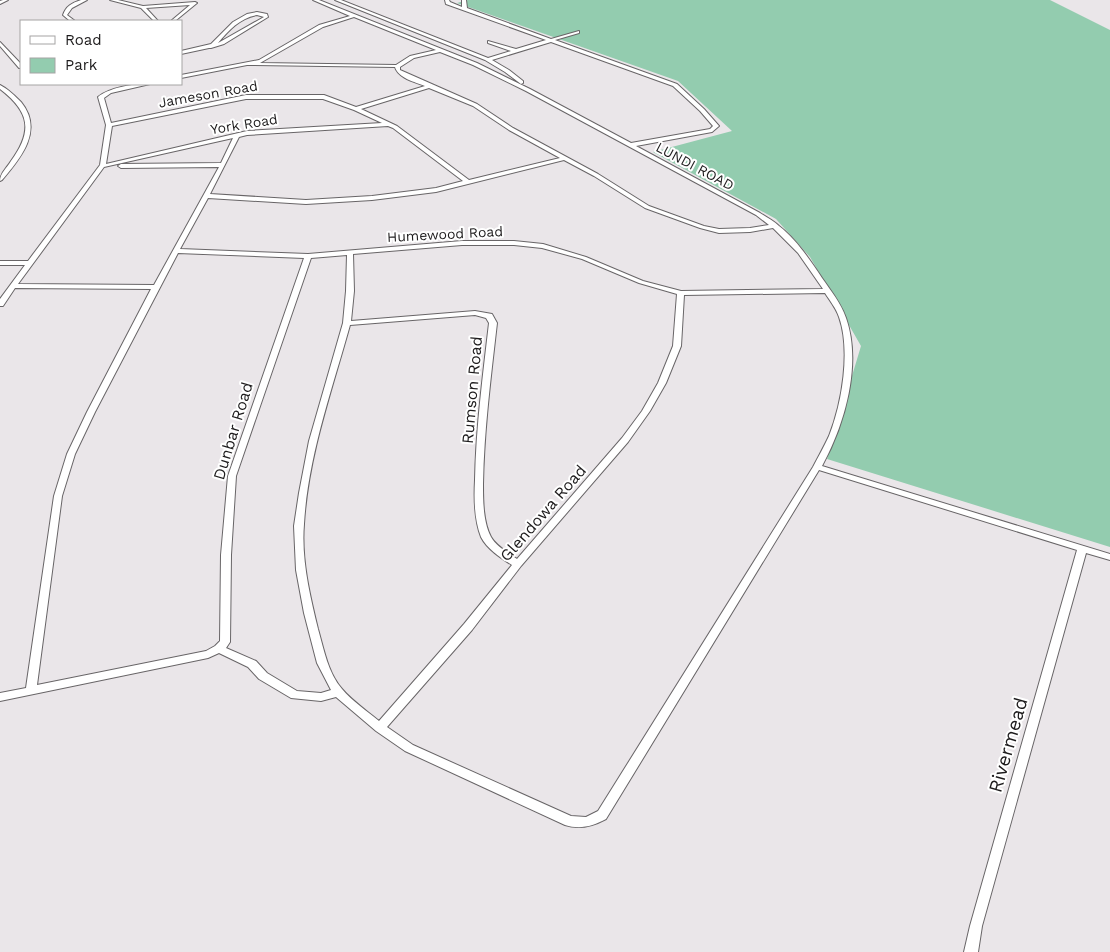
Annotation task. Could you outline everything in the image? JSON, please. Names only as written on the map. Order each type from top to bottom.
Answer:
[{"type":"street","points":[[0,3],[6,0]]},
{"type":"street","points":[[71,20],[65,15],[66,11],[70,6],[85,0]]},
{"type":"street","points":[[112,0],[143,6],[195,3],[205,0]]},
{"type":"street","name":"LUNDI ROAD","points":[[315,0],[474,64],[528,90],[740,204],[776,226],[806,258],[842,317],[846,330],[847,370],[841,412],[834,434],[817,467],[602,815],[594,820],[578,823],[569,821],[409,748],[380,728],[338,692],[322,663],[309,613],[301,570],[299,526],[302,493],[313,441],[347,323],[350,291],[350,253]]},
{"type":"street","name":"LUNDI ROAD","points":[[337,0],[488,60],[507,71],[528,90]]},
{"type":"street","points":[[447,0],[448,3],[465,10],[677,86],[716,126],[712,130],[630,145]]},
{"type":"street","points":[[464,0],[465,10]]},
{"type":"street","points":[[174,20],[195,3]]},
{"type":"street","points":[[143,6],[155,20]]},
{"type":"street","points":[[182,77],[268,58],[321,26],[368,12]]},
{"type":"street","points":[[182,53],[211,47],[230,39],[266,17],[265,15],[252,14],[243,16],[211,47]]},
{"type":"street","points":[[402,35],[417,31]]},
{"type":"street","points":[[474,64],[577,32]]},
{"type":"street","points":[[490,42],[516,51]]},
{"type":"street","points":[[0,43],[20,66]]},
{"type":"street","points":[[247,64],[397,66],[412,57],[454,46]]},
{"type":"street","points":[[397,66],[398,71],[402,74],[475,105],[511,129],[596,175],[648,207],[702,227],[719,231],[776,226]]},
{"type":"street","points":[[0,304],[105,166],[109,125],[101,97],[143,85]]},
{"type":"street","points":[[356,109],[428,86]]},
{"type":"street","points":[[0,87],[12,94],[21,104],[26,114],[28,129],[24,147],[15,163],[0,179]]},
{"type":"street","name":"Jameson Road","points":[[109,125],[230,99],[259,95],[324,97],[389,124],[468,182]]},
{"type":"street","name":"York Road","points":[[105,166],[237,135],[263,131],[389,124]]},
{"type":"street","points":[[31,690],[58,496],[71,454],[156,288],[208,196],[237,135]]},
{"type":"street","points":[[208,196],[320,202],[407,195],[565,158]]},
{"type":"street","points":[[105,166],[223,166]]},
{"type":"street","name":"Humewood Road","points":[[177,250],[308,256],[487,242],[543,246],[584,258],[641,282],[681,293],[827,291]]},
{"type":"street","name":"Dunbar Road","points":[[219,649],[225,642],[226,555],[232,476],[308,256]]},
{"type":"street","points":[[0,263],[30,263]]},
{"type":"street","points":[[13,286],[156,288]]},
{"type":"street","name":"Glendowa Road","points":[[380,728],[468,627],[518,564],[624,440],[656,395],[677,346],[681,293]]},
{"type":"street","name":"Rumson Road","points":[[347,323],[475,313],[489,316],[493,323],[485,395],[479,505],[482,526],[487,538],[501,552],[518,564]]},
{"type":"street","points":[[817,467],[1110,558]]},
{"type":"street","name":"Rivermead","points":[[971,952],[976,926],[1082,549]]},
{"type":"street","points":[[0,697],[208,654],[219,649],[252,664],[275,685],[295,695],[321,697],[338,692]]},
{"type":"green space","points":[[468,0],[1050,0],[1110,30],[1110,547],[827,459],[861,346],[810,257],[776,219],[653,152],[732,131],[678,81],[457,3]]}]
